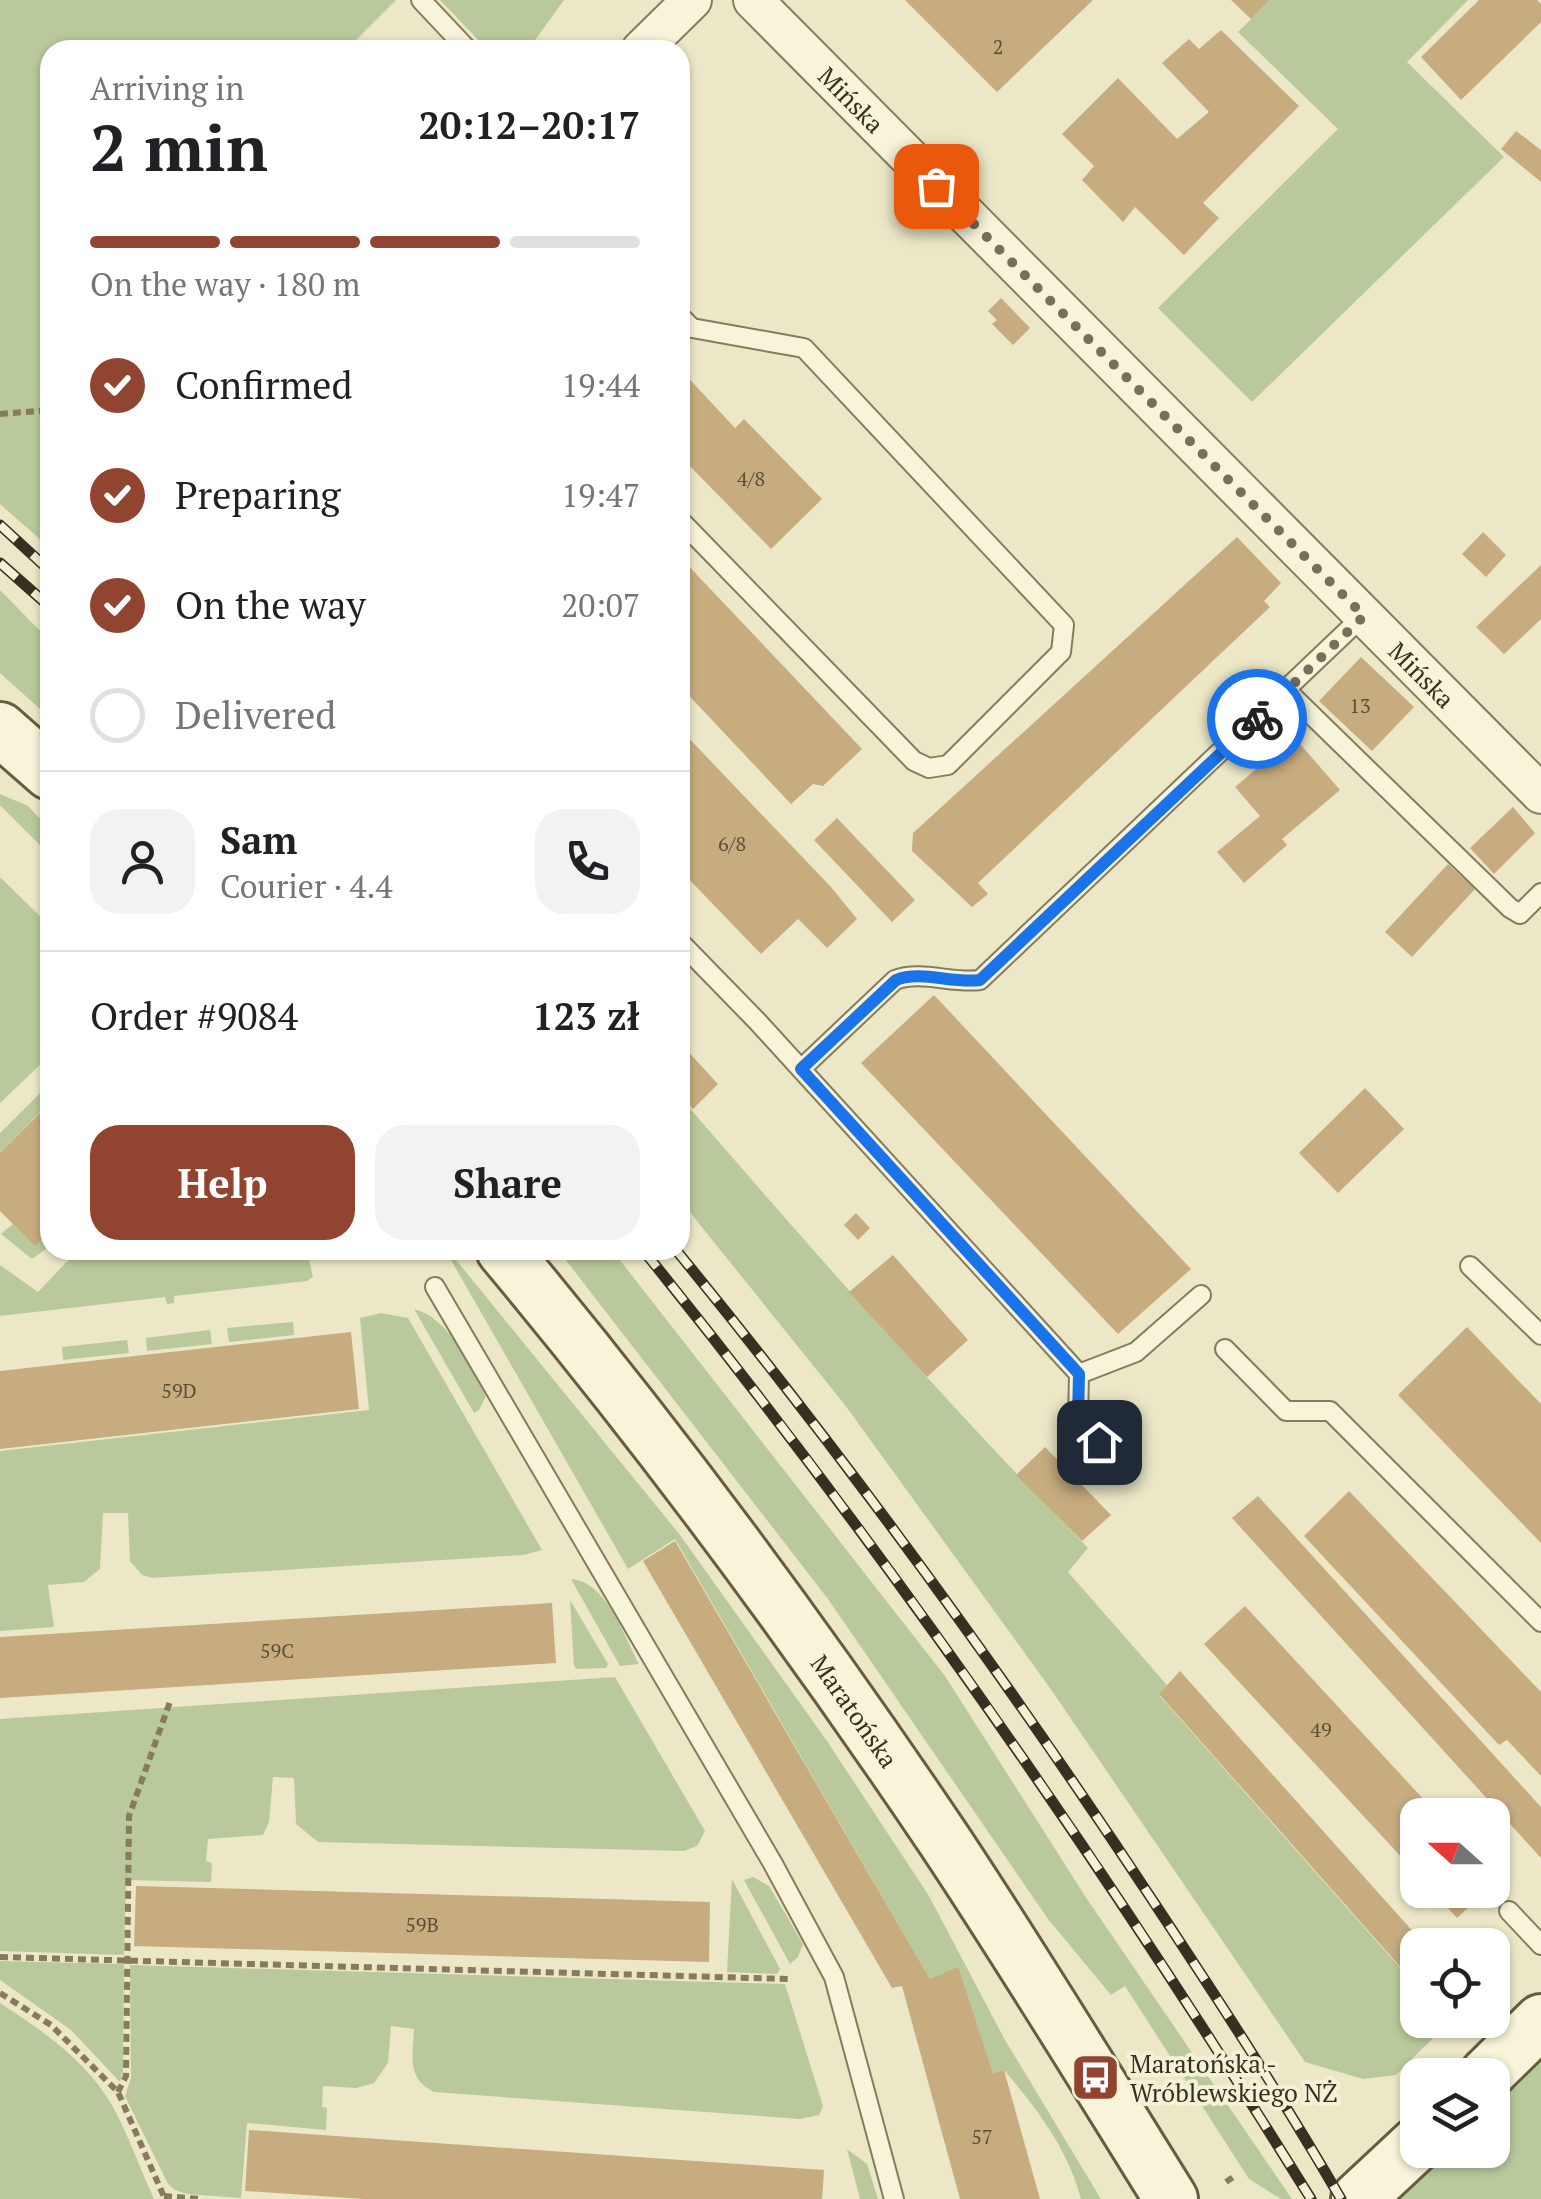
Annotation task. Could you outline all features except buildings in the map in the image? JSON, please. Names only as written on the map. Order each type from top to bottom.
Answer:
[{"type":"street","points":[[651,40],[692,0]]},
{"type":"street","name":"Mińska","points":[[753,0],[1541,794]]},
{"type":"street","points":[[0,729],[40,765]]},
{"type":"street","name":"Maratońska","points":[[511,1260],[678,1466],[850,1702],[946,1844],[1171,2199]]},
{"type":"street","points":[[1503,2058],[1541,2021]]},
{"type":"street","points":[[1358,2199],[1400,2160]]},
{"type":"lane","points":[[421,0],[459,40]]},
{"type":"lane","points":[[690,326],[804,348],[1064,625],[1060,652],[948,765],[930,768],[914,761],[690,530]]},
{"type":"lane","points":[[801,1069],[896,980],[906,976],[980,980],[1364,616]]},
{"type":"lane","points":[[1287,691],[1510,908],[1520,914],[1541,893]]},
{"type":"lane","points":[[690,952],[1079,1374],[1078,1419],[1120,1466]]},
{"type":"lane","points":[[1470,1266],[1541,1335]]},
{"type":"lane","points":[[435,1286],[772,1862],[834,1977],[894,2199]]},
{"type":"lane","points":[[1079,1374],[1136,1352],[1201,1295]]},
{"type":"lane","points":[[1224,1349],[1286,1412],[1330,1411],[1541,1622]]},
{"type":"lane","points":[[1508,1911],[1541,1944]]},
{"type":"path","points":[[0,414],[40,411]]},
{"type":"path","points":[[118,2092],[126,2076],[129,1816],[170,1700]]},
{"type":"path","points":[[0,1956],[790,1979]]},
{"type":"path","points":[[0,1993],[51,2025],[118,2092],[165,2198],[200,2199]]},
{"type":"green space","points":[[0,0],[396,0],[356,40],[40,40],[40,539],[0,504]]},
{"type":"green space","points":[[440,0],[564,0],[535,40],[478,40]]},
{"type":"green space","points":[[1270,0],[1468,0],[1407,62],[1504,157],[1252,402],[1158,308],[1338,129],[1238,32]]},
{"type":"green space","points":[[0,590],[40,631],[40,709],[0,673]]},
{"type":"green space","points":[[0,794],[28,806],[40,819],[40,845],[0,805]]},
{"type":"green space","points":[[0,877],[40,916],[40,1065],[0,1103]]},
{"type":"green space","points":[[40,1093],[40,1112],[0,1153],[0,1133]]},
{"type":"green space","points":[[690,1108],[881,1326],[1088,1548],[1068,1572],[1167,1685],[1159,1695],[1400,1968],[1400,2038],[1433,2038],[1413,2058],[1400,2058],[1396,2075],[1363,2079],[1305,2062],[1050,1688],[845,1405],[690,1212]]},
{"type":"green space","points":[[13,1224],[35,1245],[40,1240],[40,1253],[32,1259],[1,1234]]},
{"type":"green space","points":[[68,1260],[309,1260],[313,1277],[307,1281],[174,1296],[174,1303],[167,1304],[165,1297],[0,1316],[0,1265],[38,1292]]},
{"type":"green space","points":[[451,1260],[456,1260],[680,1535],[827,1741],[929,1896],[1005,2040],[1101,2199],[1081,2199],[1060,2147],[1039,2114],[1004,2070],[993,2073],[957,1968],[930,1979],[675,1539],[628,1569]]},
{"type":"green space","points":[[566,1260],[620,1260],[945,1676],[1085,1896],[1292,2199],[1281,2199],[1249,2179],[1125,1986],[1111,1995],[1048,1919],[828,1599]]},
{"type":"green space","points":[[414,1309],[438,1322],[457,1345],[486,1396],[479,1410],[474,1413]]},
{"type":"green space","points":[[381,1313],[408,1318],[542,1550],[524,1555],[152,1578],[142,1575],[130,1561],[128,1513],[103,1513],[100,1569],[84,1582],[48,1585],[54,1627],[0,1631],[0,1451],[369,1410],[360,1318]]},
{"type":"green space","points":[[293,1322],[294,1335],[229,1342],[227,1328]]},
{"type":"green space","points":[[210,1330],[212,1344],[147,1351],[146,1338]]},
{"type":"green space","points":[[127,1340],[129,1353],[63,1360],[62,1347]]},
{"type":"green space","points":[[571,1579],[584,1582],[604,1600],[639,1664],[620,1666]]},
{"type":"green space","points":[[570,1600],[608,1664],[606,1668],[574,1666]]},
{"type":"green space","points":[[615,1677],[705,1831],[697,1846],[684,1851],[318,1842],[296,1824],[294,1778],[273,1777],[269,1822],[263,1835],[208,1839],[206,1861],[212,1863],[211,1882],[126,1880],[124,1955],[0,1951],[0,1719]]},
{"type":"green space","points":[[753,1877],[769,1886],[803,1944],[790,1964],[744,1880]]},
{"type":"green space","points":[[732,1879],[780,1969],[777,1974],[727,1972]]},
{"type":"green space","points":[[0,1961],[124,1964],[120,2082],[71,2030],[0,1980]]},
{"type":"green space","points":[[130,1965],[785,1984],[823,2106],[819,2115],[800,2119],[434,2092],[415,2073],[414,2029],[391,2026],[388,2063],[374,2083],[356,2088],[323,2086],[326,2130],[247,2123],[241,2198],[187,2194],[168,2184],[125,2096],[131,2078]]},
{"type":"green space","points":[[0,2003],[63,2048],[103,2091],[154,2199],[0,2199]]},
{"type":"green space","points":[[1541,2056],[1541,2199],[1400,2199],[1403,2184],[1420,2168],[1510,2168],[1510,2085]]},
{"type":"green space","points":[[847,2149],[867,2164],[878,2199],[860,2199]]},
{"type":"railway","points":[[0,525],[40,562]]},
{"type":"railway","points":[[0,563],[40,598]]},
{"type":"railway","points":[[651,1260],[822,1480],[992,1714],[1155,1954],[1311,2199]]},
{"type":"railway","points":[[684,1260],[863,1489],[1041,1736],[1227,2014],[1341,2199]]},
{"type":"way so far","points":[[936,186],[1364,616],[1257,719]]},
{"type":"place","name":"Maratońska - Wróblewskiego NŻ","points":[[1095,2077]]},
{"type":"route","points":[[1099,1442],[1078,1419],[1079,1374],[801,1069],[896,980],[906,976],[980,980],[1257,719]]}]
